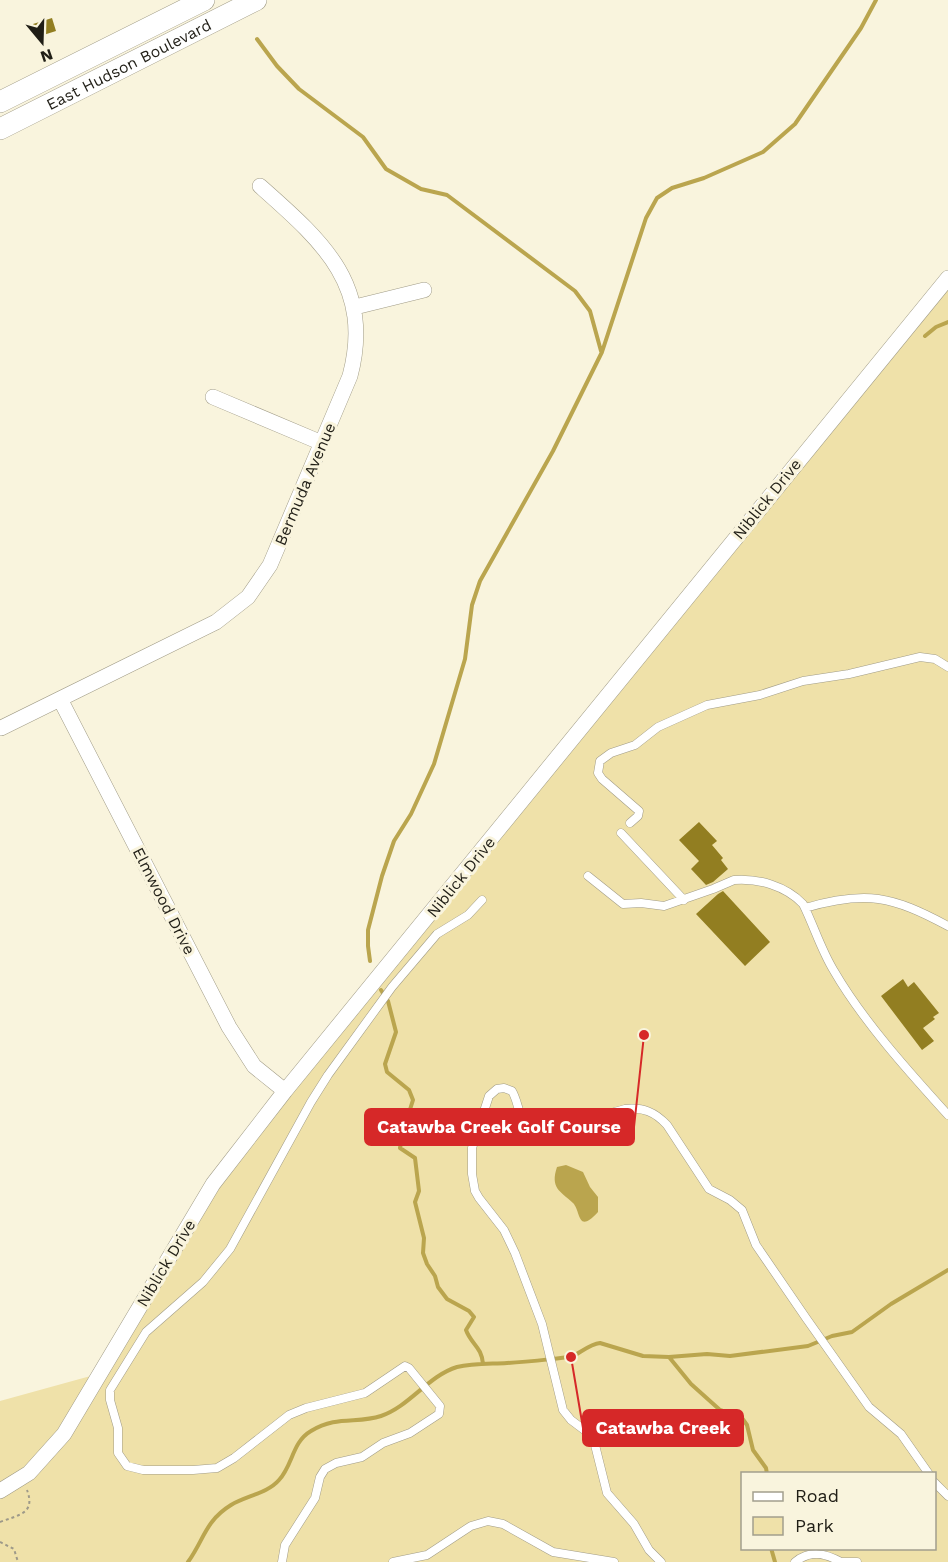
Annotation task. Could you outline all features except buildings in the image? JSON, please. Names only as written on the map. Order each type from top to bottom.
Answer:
[{"type":"main road","name":"East Hudson Boulevard","points":[[0,102],[204,0]]},
{"type":"main road","name":"East Hudson Boulevard","points":[[0,129],[256,0]]},
{"type":"street","name":"Bermuda Avenue","points":[[1,728],[201,630],[229,613],[248,597],[270,565],[344,393],[353,364],[356,340],[354,307],[350,291],[332,258],[294,216],[260,186]]},
{"type":"street","name":"Niblick Drive","points":[[0,1491],[20,1479],[35,1466],[64,1434],[213,1184],[285,1091],[948,278]]},
{"type":"street","points":[[354,307],[424,290]]},
{"type":"street","points":[[213,398],[322,443]]},
{"type":"street","name":"Elmwood Drive","points":[[60,699],[229,1027],[254,1066],[285,1091]]},
{"type":"lane","points":[[630,823],[638,816],[639,811],[602,779],[598,773],[600,760],[611,753],[634,745],[657,728],[693,710],[720,702],[760,695],[803,681],[849,674],[920,657],[935,659],[948,667]]},
{"type":"lane","points":[[621,833],[684,900]]},
{"type":"lane","points":[[588,876],[623,904],[641,903],[664,906],[734,880],[745,879],[784,890],[801,902],[805,908],[825,956],[841,982],[908,1071],[948,1115]]},
{"type":"lane","points":[[805,908],[838,899],[876,897],[904,905],[948,926]]},
{"type":"lane","points":[[282,1562],[285,1545],[315,1498],[325,1469],[336,1463],[362,1456],[383,1443],[410,1433],[429,1422],[441,1411],[439,1404],[409,1368],[405,1366],[365,1393],[298,1410],[278,1422],[217,1468],[134,1469],[123,1462],[118,1453],[117,1421],[109,1395],[146,1332],[203,1282],[230,1249],[311,1102],[392,987],[437,934],[468,915],[482,900]]},
{"type":"lane","points":[[661,1562],[649,1550],[629,1518],[611,1500],[594,1441],[566,1415],[555,1383],[542,1324],[510,1239],[479,1198],[473,1183],[472,1148],[489,1096],[497,1089],[504,1088],[513,1091],[522,1118],[535,1129],[553,1129],[625,1109],[635,1108],[659,1116],[709,1189],[730,1200],[742,1210],[756,1245],[869,1407],[901,1434],[928,1472]]},
{"type":"lane","points":[[936,1484],[948,1496]]},
{"type":"lane","points":[[393,1562],[427,1555],[471,1526],[488,1521],[503,1524],[553,1552],[614,1562]]},
{"type":"lane","points":[[795,1562],[813,1553],[832,1557],[841,1562],[858,1562]]},
{"type":"path","points":[[0,1522],[21,1515],[30,1504],[28,1491],[20,1479]]},
{"type":"path","points":[[0,1542],[14,1549],[18,1562]]},
{"type":"green space","points":[[948,286],[948,1562],[0,1562],[0,1401],[105,1372],[217,1186]]},
{"type":"shaded area","points":[[566,1165],[583,1172],[598,1197],[598,1212],[591,1219],[583,1221],[581,1219],[576,1207],[560,1192],[556,1184],[557,1167]]},
{"type":"waterway","points":[[370,961],[368,930],[382,876],[394,841],[411,814],[434,764],[465,659],[472,605],[480,581],[553,451],[602,352],[646,218],[657,198],[672,188],[704,178],[763,152],[795,124],[861,28],[876,0]]},
{"type":"waterway","points":[[257,39],[277,66],[299,89],[363,137],[386,169],[421,189],[447,195],[575,291],[590,311],[601,351]]},
{"type":"waterway","points":[[925,336],[936,327],[948,322]]},
{"type":"waterway","points":[[381,990],[388,1001],[396,1032],[385,1064],[387,1072],[409,1090],[413,1100],[407,1119],[409,1133],[400,1148],[415,1158],[419,1191],[415,1202],[424,1238],[423,1253],[438,1287],[447,1299],[469,1311],[474,1317],[466,1330],[481,1353],[483,1364]]},
{"type":"waterway","points":[[188,1562],[210,1524],[222,1511],[263,1491],[279,1480],[296,1447],[311,1431],[338,1421],[381,1416],[401,1405],[437,1377],[457,1367],[571,1357],[600,1343],[643,1356],[669,1357],[707,1354],[730,1356],[808,1346],[832,1336],[852,1332],[891,1304],[948,1270]]},
{"type":"waterway","points":[[669,1357],[691,1384],[720,1410],[742,1418],[747,1425],[753,1450],[767,1472]]},
{"type":"waterway","points":[[772,1550],[775,1562]]},
{"type":"place","name":"Catawba Creek Golf Course","points":[[644,1035]]},
{"type":"place","name":"Catawba Creek","points":[[571,1357]]}]
